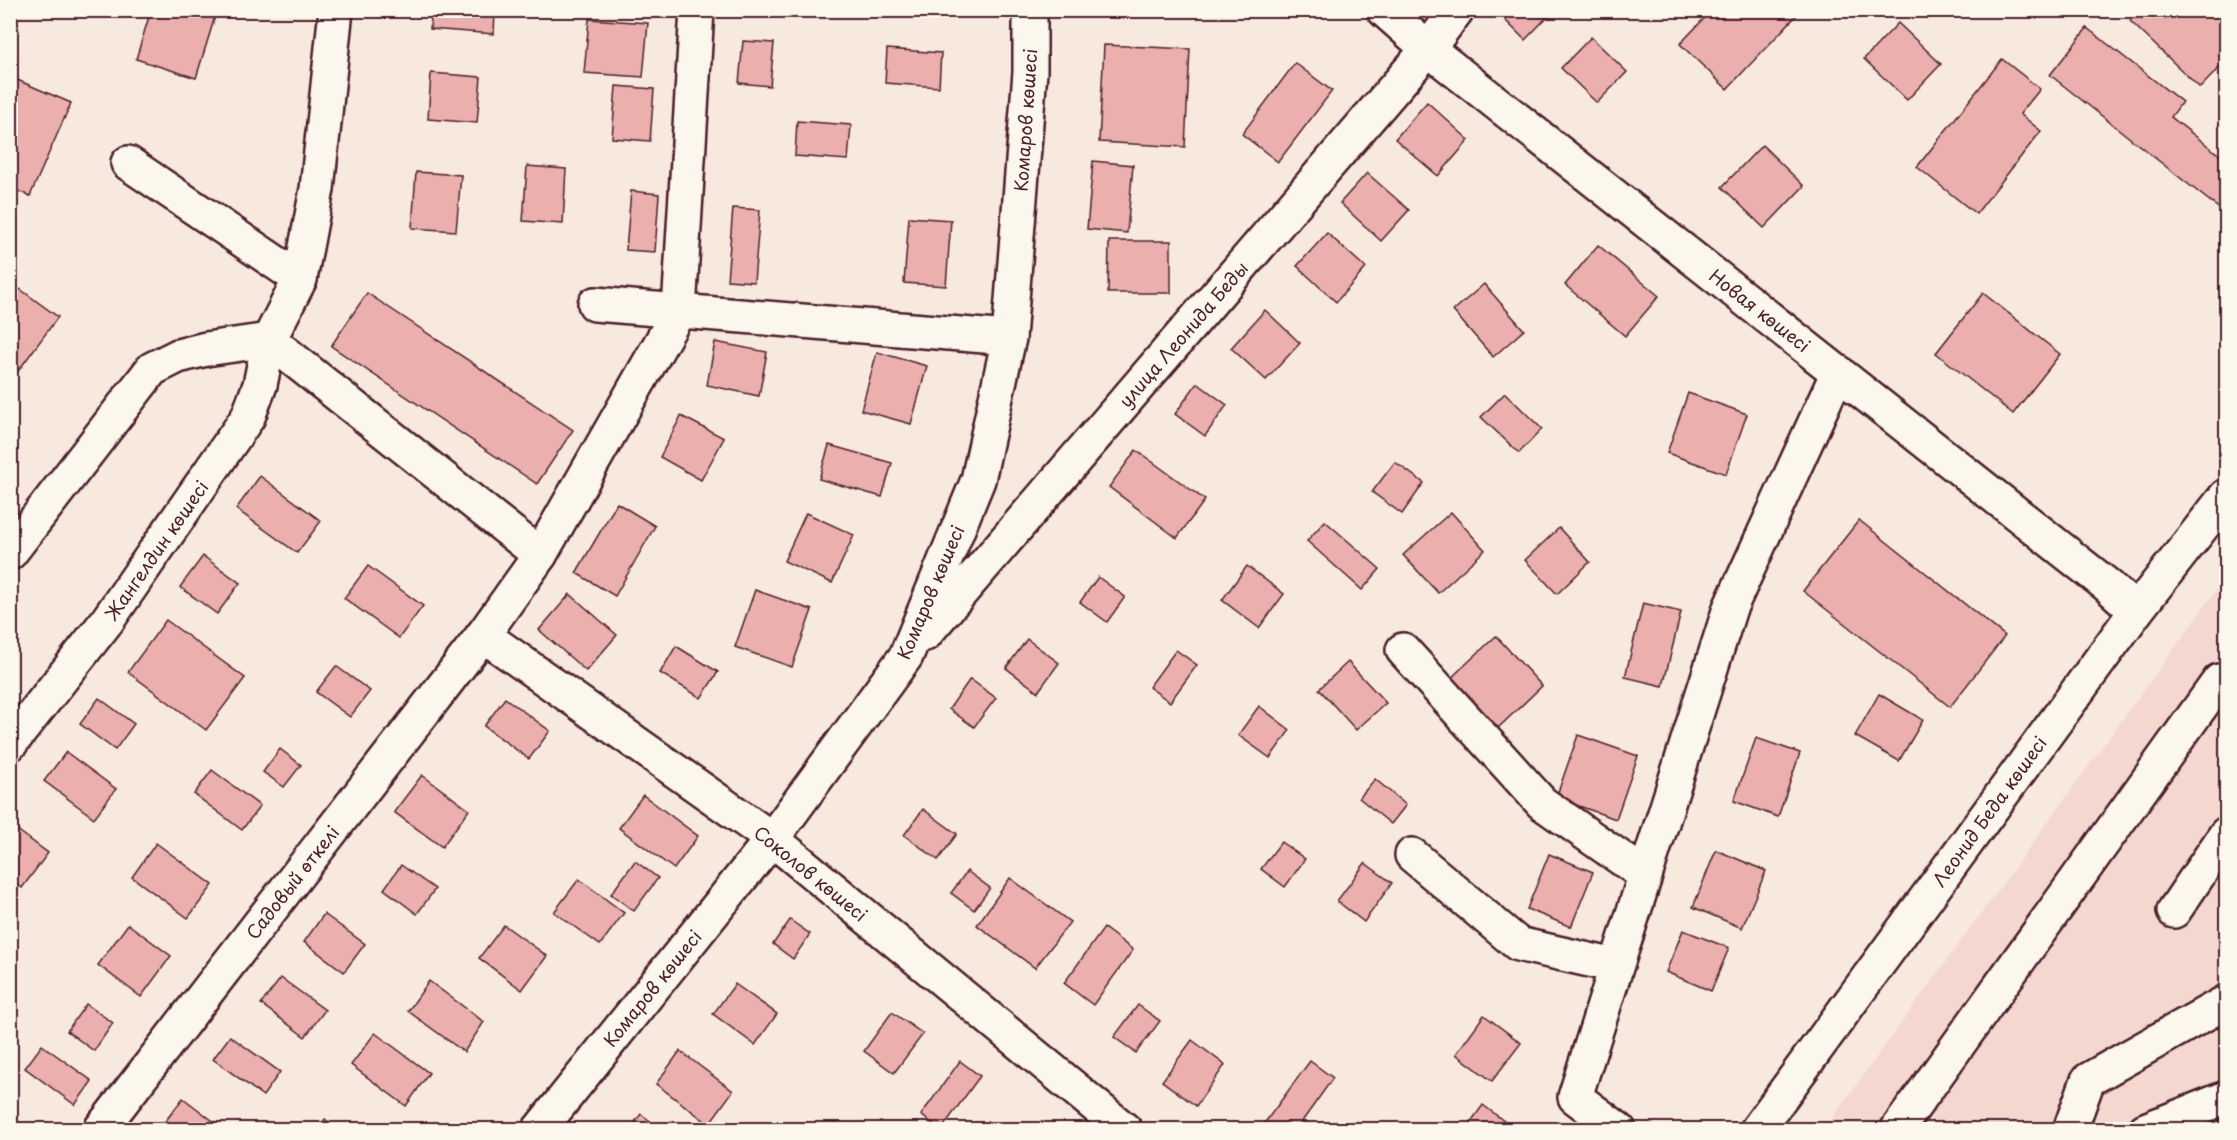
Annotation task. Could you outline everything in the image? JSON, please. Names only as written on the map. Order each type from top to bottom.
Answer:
[{"type":"street","name":"Жангелдин көшесі","points":[[10,744],[107,621],[248,417],[260,385],[269,340],[300,279],[317,189],[336,10]]},
{"type":"street","points":[[679,310],[697,10]]},
{"type":"street","name":"Комаров көшесі","points":[[539,1130],[772,839],[906,656],[978,480],[1009,338],[1030,72],[1030,10]]},
{"type":"street","name":"Новая көшесі","points":[[1384,10],[1428,49],[2136,610]]},
{"type":"street","name":"улица Леонида Беды","points":[[906,656],[1428,49],[1457,10]]},
{"type":"street","points":[[128,163],[300,279]]},
{"type":"street","points":[[595,304],[1009,338]]},
{"type":"street","name":"Садовый өткелі","points":[[100,1130],[483,635],[540,555],[679,310]]},
{"type":"street","points":[[10,553],[152,369],[178,356],[206,349],[269,340],[540,555]]},
{"type":"street","points":[[1619,1130],[1575,1096],[1730,608],[1838,372]]},
{"type":"street","name":"Леонид Беда көшесі","points":[[1757,1130],[2136,610],[2226,496]]},
{"type":"street","name":"Соколов көшесі","points":[[483,635],[772,839],[1125,1130]]},
{"type":"street","points":[[1403,650],[1542,803],[1645,875]]},
{"type":"street","points":[[1898,1130],[2219,681],[2226,686]]},
{"type":"street","points":[[2174,911],[2226,834]]},
{"type":"street","points":[[1412,855],[1518,944],[1616,966]]},
{"type":"street","points":[[2070,1130],[2088,1080],[2226,1002]]},
{"type":"street","points":[[2145,1130],[2226,1098]]},
{"type":"shaded area","points":[[2226,577],[2226,1129],[1824,1129]]},
{"type":"building","points":[[151,10],[217,10],[196,78],[136,59]]},
{"type":"building","points":[[431,10],[495,10],[494,34],[430,29]]},
{"type":"building","points":[[1495,10],[1554,10],[1525,40]]},
{"type":"building","points":[[1712,10],[1791,10],[1796,16],[1727,89],[1680,44]]},
{"type":"building","points":[[2140,10],[2226,10],[2226,61],[2200,88],[2130,21]]},
{"type":"building","points":[[589,19],[648,23],[643,77],[584,73]]},
{"type":"building","points":[[1898,23],[1941,64],[1907,100],[1864,59]]},
{"type":"building","points":[[2087,28],[2182,102],[2171,117],[2226,160],[2226,214],[2050,75]]},
{"type":"building","points":[[1591,37],[1627,72],[1597,103],[1561,68]]},
{"type":"building","points":[[743,41],[774,43],[770,86],[739,83]]},
{"type":"building","points":[[1104,45],[1190,49],[1185,147],[1099,142]]},
{"type":"building","points":[[887,49],[941,53],[939,87],[885,83]]},
{"type":"building","points":[[2002,59],[2040,89],[2020,114],[2041,131],[1976,214],[1917,167]]},
{"type":"building","points":[[1295,63],[1332,91],[1278,162],[1242,134]]},
{"type":"building","points":[[431,73],[481,77],[477,123],[428,119]]},
{"type":"building","points":[[15,79],[71,103],[30,196],[10,188],[10,89]]},
{"type":"building","points":[[616,86],[654,89],[650,141],[612,138]]},
{"type":"building","points":[[1427,102],[1469,140],[1438,176],[1395,139]]},
{"type":"building","points":[[797,121],[851,125],[848,160],[795,156]]},
{"type":"building","points":[[1762,145],[1804,186],[1764,228],[1722,187]]},
{"type":"building","points":[[1093,161],[1133,165],[1127,233],[1087,229]]},
{"type":"building","points":[[527,166],[566,169],[563,224],[523,221]]},
{"type":"building","points":[[416,172],[461,175],[456,231],[412,228]]},
{"type":"building","points":[[1367,173],[1409,210],[1381,241],[1340,203]]},
{"type":"building","points":[[631,191],[659,194],[655,252],[626,250]]},
{"type":"building","points":[[733,208],[760,210],[754,282],[727,280]]},
{"type":"building","points":[[909,217],[951,220],[946,286],[904,283]]},
{"type":"building","points":[[1327,233],[1366,268],[1336,302],[1297,266]]},
{"type":"building","points":[[1109,241],[1171,241],[1171,293],[1108,293]]},
{"type":"building","points":[[1598,245],[1659,296],[1625,336],[1565,285]]},
{"type":"building","points":[[1484,284],[1524,330],[1493,357],[1453,311]]},
{"type":"building","points":[[20,289],[58,317],[10,382],[10,303]]},
{"type":"building","points":[[367,293],[573,430],[537,484],[331,346]]},
{"type":"building","points":[[1983,293],[2060,354],[2013,414],[1936,353]]},
{"type":"building","points":[[1265,310],[1300,343],[1266,380],[1231,348]]},
{"type":"building","points":[[715,342],[767,352],[759,396],[707,385]]},
{"type":"building","points":[[877,352],[927,366],[911,424],[861,410]]},
{"type":"building","points":[[1197,383],[1227,405],[1205,436],[1175,414]]},
{"type":"building","points":[[1505,393],[1542,429],[1519,453],[1481,417]]},
{"type":"building","points":[[1688,393],[1747,414],[1726,474],[1667,453]]},
{"type":"building","points":[[681,416],[724,438],[701,480],[660,457]]},
{"type":"building","points":[[829,445],[892,463],[882,497],[819,479]]},
{"type":"building","points":[[1136,450],[1205,500],[1177,538],[1109,487]]},
{"type":"building","points":[[1395,462],[1424,483],[1402,514],[1372,492]]},
{"type":"building","points":[[260,476],[321,521],[297,553],[236,509]]},
{"type":"building","points":[[617,503],[655,526],[615,596],[576,573]]},
{"type":"building","points":[[1451,512],[1485,550],[1438,593],[1403,555]]},
{"type":"building","points":[[806,513],[854,535],[832,583],[784,561]]},
{"type":"building","points":[[1859,520],[2005,636],[1950,707],[1803,591]]},
{"type":"building","points":[[1325,521],[1380,569],[1362,590],[1307,541]]},
{"type":"building","points":[[1559,528],[1590,562],[1557,594],[1525,560]]},
{"type":"building","points":[[203,556],[240,583],[217,614],[180,587]]},
{"type":"building","points":[[368,566],[423,606],[399,638],[344,598]]},
{"type":"building","points":[[1247,566],[1284,594],[1259,628],[1222,600]]},
{"type":"building","points":[[1098,577],[1125,597],[1107,622],[1080,602]]},
{"type":"building","points":[[755,590],[812,610],[792,667],[735,647]]},
{"type":"building","points":[[570,594],[617,635],[586,671],[539,630]]},
{"type":"building","points":[[1643,603],[1681,612],[1663,686],[1625,677]]},
{"type":"building","points":[[166,620],[245,678],[206,730],[128,672]]},
{"type":"building","points":[[1496,636],[1542,686],[1498,728],[1451,678]]},
{"type":"building","points":[[1027,639],[1059,663],[1038,692],[1006,668]]},
{"type":"building","points":[[676,646],[718,672],[701,698],[660,673]]},
{"type":"building","points":[[1176,650],[1197,665],[1170,702],[1149,687]]},
{"type":"building","points":[[1348,662],[1386,703],[1356,730],[1319,689]]},
{"type":"building","points":[[336,666],[370,691],[350,717],[316,692]]},
{"type":"building","points":[[970,679],[996,698],[974,727],[949,709]]},
{"type":"building","points":[[1879,694],[1923,720],[1899,761],[1855,736]]},
{"type":"building","points":[[99,698],[134,724],[115,750],[80,724]]},
{"type":"building","points":[[505,698],[550,731],[529,759],[484,726]]},
{"type":"building","points":[[1259,706],[1290,730],[1270,758],[1238,735]]},
{"type":"building","points":[[1578,735],[1638,756],[1616,819],[1556,798]]},
{"type":"building","points":[[1756,738],[1800,753],[1778,817],[1734,801]]},
{"type":"building","points":[[280,749],[301,765],[284,787],[263,772]]},
{"type":"building","points":[[66,752],[116,789],[94,818],[44,781]]},
{"type":"building","points":[[212,770],[260,806],[242,830],[194,794]]},
{"type":"building","points":[[422,775],[469,810],[442,847],[394,812]]},
{"type":"building","points":[[1375,779],[1406,805],[1391,824],[1359,798]]},
{"type":"building","points":[[643,795],[698,836],[674,869],[619,828]]},
{"type":"building","points":[[923,809],[957,834],[938,860],[904,835]]},
{"type":"building","points":[[12,826],[48,853],[22,888],[10,880]]},
{"type":"building","points":[[1281,842],[1305,859],[1285,887],[1261,869]]},
{"type":"building","points":[[156,843],[213,885],[188,918],[132,877]]},
{"type":"building","points":[[1716,850],[1766,871],[1742,928],[1693,907]]},
{"type":"building","points":[[1549,854],[1593,872],[1571,927],[1527,909]]},
{"type":"building","points":[[635,861],[658,878],[634,911],[611,894]]},
{"type":"building","points":[[1365,863],[1392,883],[1364,922],[1337,901]]},
{"type":"building","points":[[401,865],[435,889],[417,914],[384,889]]},
{"type":"building","points":[[967,871],[990,888],[974,910],[951,893]]},
{"type":"building","points":[[1010,878],[1070,922],[1035,968],[977,925]]},
{"type":"building","points":[[579,879],[624,913],[600,945],[554,912]]},
{"type":"building","points":[[324,914],[365,944],[344,972],[304,942]]},
{"type":"building","points":[[790,920],[810,934],[793,959],[773,944]]},
{"type":"building","points":[[128,924],[171,956],[141,997],[98,965]]},
{"type":"building","points":[[504,925],[547,956],[522,990],[479,958]]},
{"type":"building","points":[[1104,928],[1133,950],[1093,1005],[1064,983]]},
{"type":"building","points":[[1683,930],[1729,948],[1711,991],[1666,972]]},
{"type":"building","points":[[281,978],[325,1010],[305,1037],[261,1004]]},
{"type":"building","points":[[429,981],[484,1022],[464,1052],[408,1011]]},
{"type":"building","points":[[735,984],[777,1014],[755,1045],[713,1014]]},
{"type":"building","points":[[86,1004],[113,1023],[94,1051],[67,1031]]},
{"type":"building","points":[[1138,1005],[1160,1021],[1136,1053],[1114,1037]]},
{"type":"building","points":[[892,1012],[923,1034],[894,1073],[864,1051]]},
{"type":"building","points":[[1484,1015],[1521,1043],[1492,1081],[1456,1054]]},
{"type":"building","points":[[375,1033],[429,1073],[406,1106],[351,1065]]},
{"type":"building","points":[[230,1036],[280,1072],[263,1096],[213,1059]]},
{"type":"building","points":[[1192,1040],[1225,1065],[1196,1106],[1162,1081]]},
{"type":"building","points":[[42,1045],[92,1081],[75,1105],[25,1068]]},
{"type":"building","points":[[680,1051],[733,1091],[709,1124],[656,1084]]},
{"type":"building","points":[[960,1061],[980,1076],[941,1130],[921,1115]]},
{"type":"building","points":[[1310,1061],[1333,1078],[1296,1130],[1262,1130],[1261,1128]]},
{"type":"building","points":[[183,1098],[225,1130],[172,1130],[164,1123]]},
{"type":"building","points":[[1483,1105],[1513,1128],[1512,1130],[1465,1130]]},
{"type":"building","points":[[641,1114],[662,1130],[629,1130]]},
{"type":"building","points":[[325,1119],[339,1130],[318,1130]]}]
